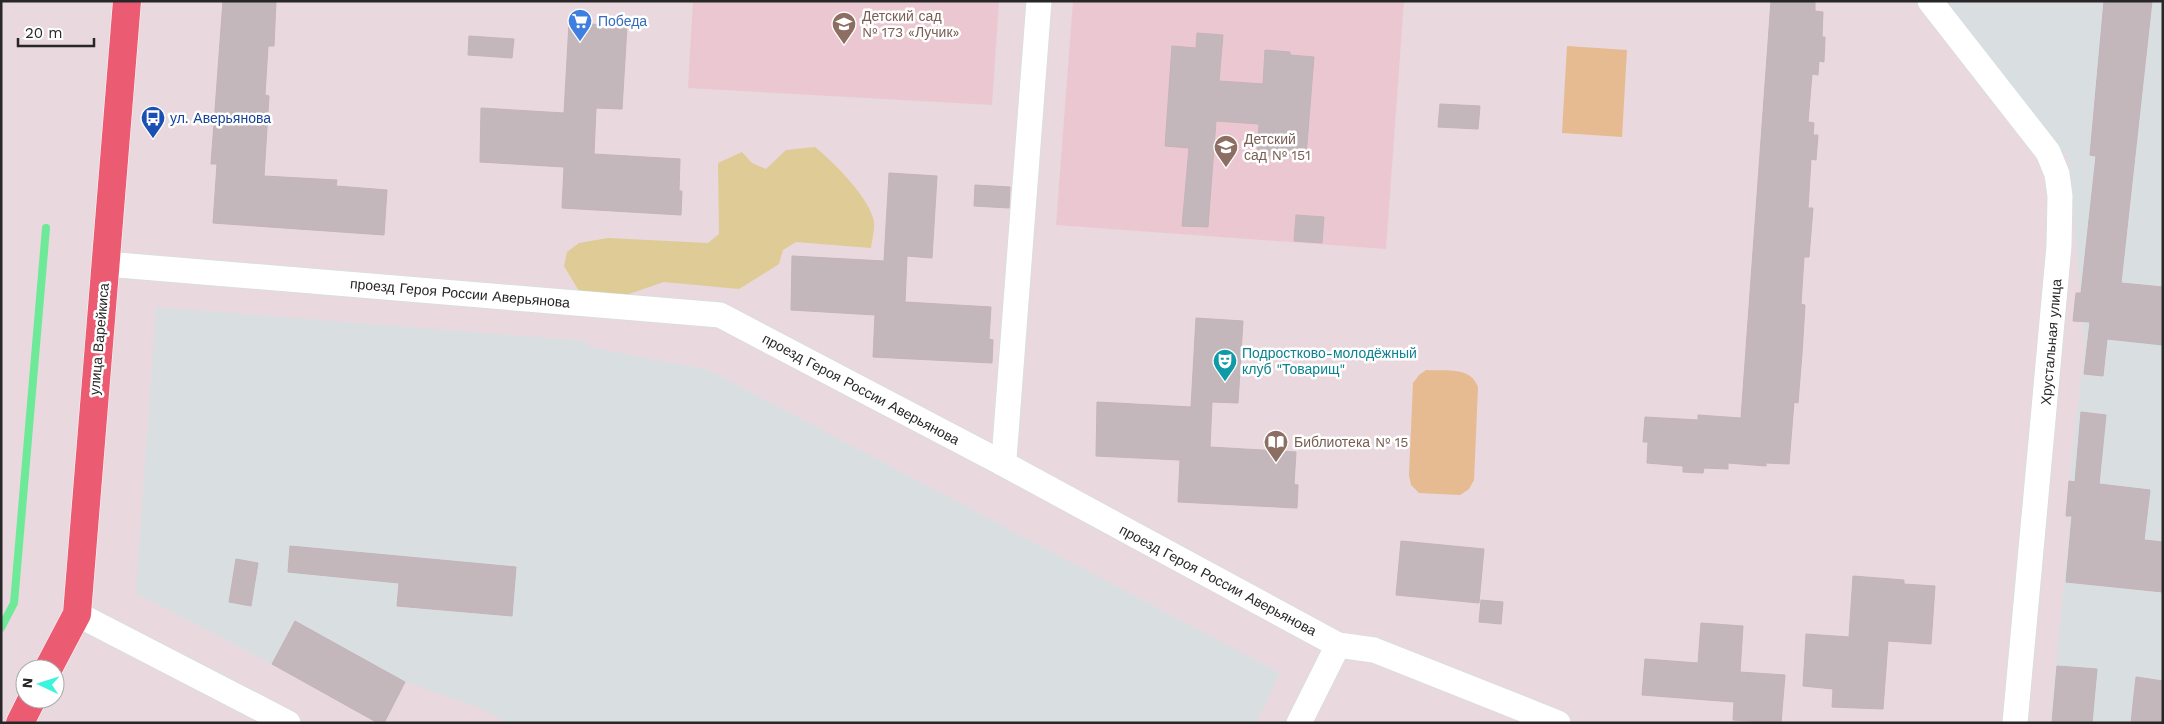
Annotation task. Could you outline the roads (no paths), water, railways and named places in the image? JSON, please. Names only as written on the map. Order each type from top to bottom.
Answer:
[{"type":"main road","name":"улица Варейкиса","points":[[53,659],[77,614],[127,1]]},
{"type":"main road","points":[[20,723],[27,709]]},
{"type":"street","points":[[1002,463],[1004,459],[1039,1]]},
{"type":"street","name":"Хрустальная улица","points":[[1930,1],[2048,152],[2057,174],[2060,196],[2059,246],[2015,723]]},
{"type":"street","name":"проезд Героя России Аверьянова","points":[[106,264],[720,316],[1002,463],[1338,645],[1374,650],[1558,723]]},
{"type":"street","points":[[77,614],[288,723]]},
{"type":"street","points":[[1299,723],[1338,645]]},
{"type":"waterway","points":[[1,628],[14,603],[46,228]]},
{"type":"place","name":"Победа","points":[[580,42]]},
{"type":"place","name":"Детский сад № 173 «Лучик»","points":[[844,45]]},
{"type":"place","name":"ул. Аверьянова","points":[[153,139]]},
{"type":"place","name":"Детский сад № 151","points":[[1226,168]]},
{"type":"place","name":"Подростково-молодёжный клуб \"Товарищ\"","points":[[1225,382]]},
{"type":"place","name":"Библиотека № 15","points":[[1276,463]]}]
